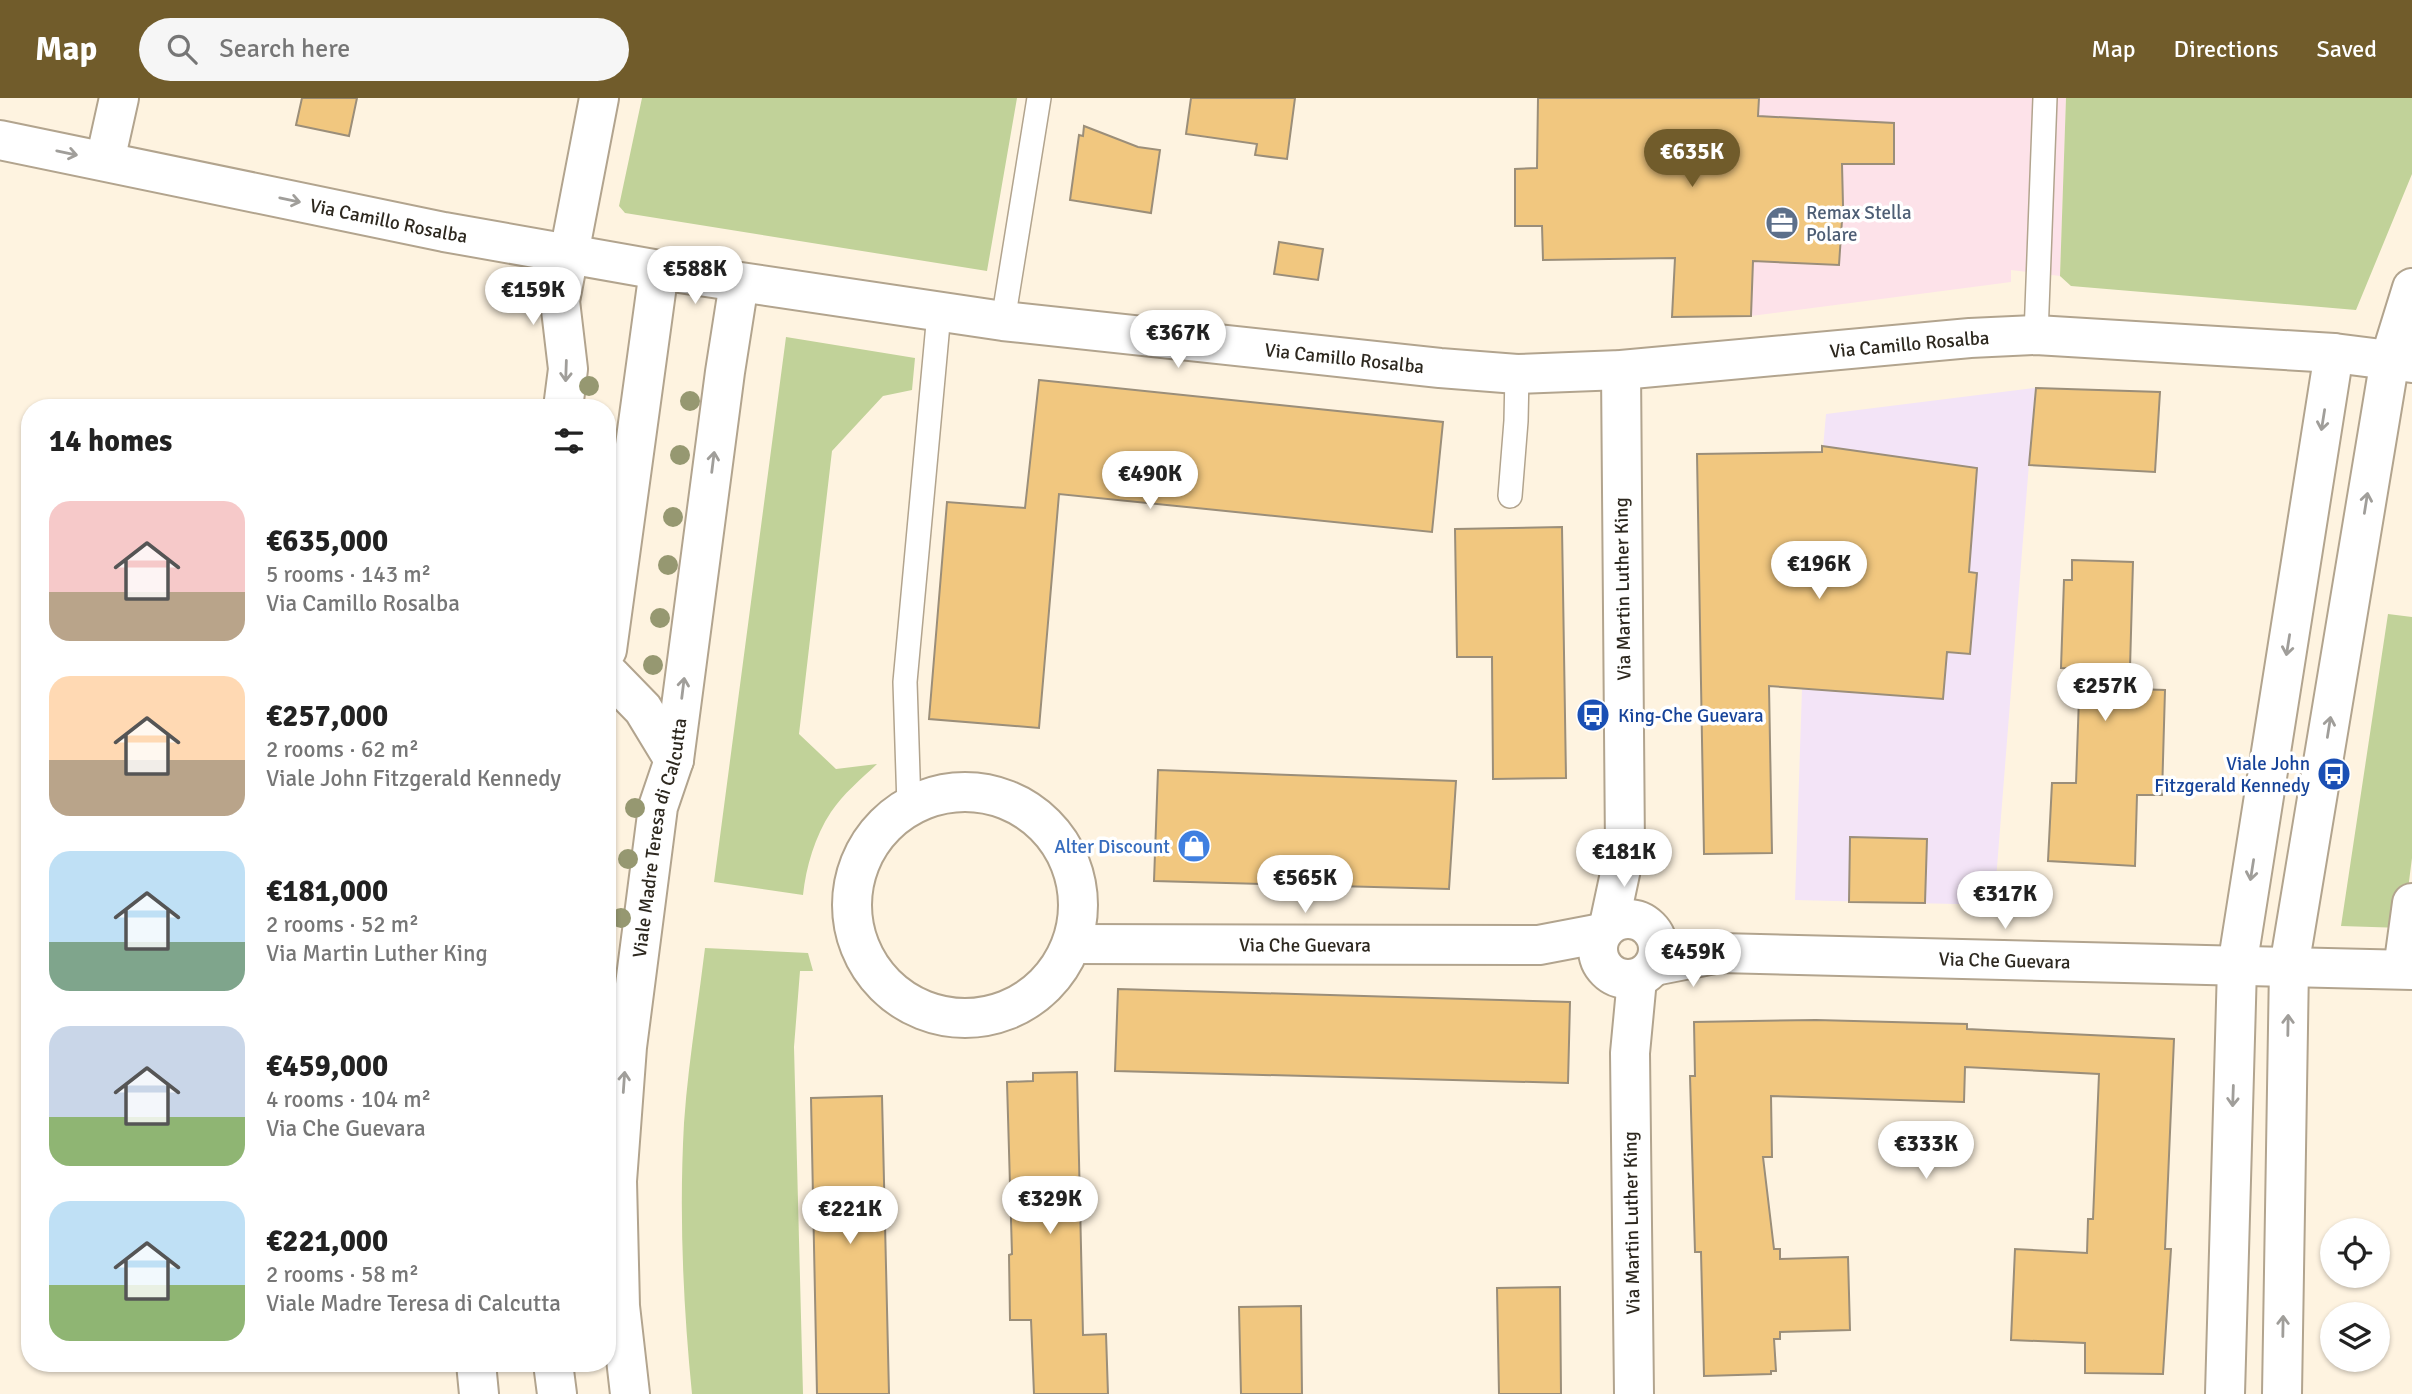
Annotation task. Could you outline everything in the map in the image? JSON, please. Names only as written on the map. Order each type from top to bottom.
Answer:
[{"type":"street","points":[[105,161],[119,98]]},
{"type":"street","points":[[564,399],[568,369],[560,301],[599,98]]},
{"type":"street","name":"Via Camillo Rosalba","points":[[0,140],[444,232],[739,283],[1003,321],[1440,368],[1517,373],[1621,370],[1970,338],[2036,335],[2334,353],[2401,361]]},
{"type":"street","points":[[616,584],[659,270]]},
{"type":"street","name":"Viale Madre Teresa di Calcutta","points":[[630,1394],[620,1306],[617,1181],[627,1047],[658,807],[674,760],[724,372],[739,283]]},
{"type":"street","points":[[2282,1394],[2289,967],[2401,361],[2412,288]]},
{"type":"street","points":[[2225,1394],[2237,967],[2334,353]]},
{"type":"street","name":"Via Martin Luther King","points":[[1621,370],[1626,950],[1630,1053],[1634,1394]]},
{"type":"street","points":[[616,681],[643,709],[674,760]]},
{"type":"street","points":[[939,794],[996,795],[1041,820],[1069,859],[1078,897],[1072,944],[1053,977],[1033,997],[998,1014],[965,1019],[928,1013],[898,997],[871,969],[855,932],[851,909],[857,869],[871,841],[889,820],[909,806],[939,794]]},
{"type":"street","points":[[2407,970],[2412,903]]},
{"type":"street","name":"Via Che Guevara","points":[[1072,944],[1539,945],[1720,953],[2407,970]]},
{"type":"street","points":[[477,1372],[479,1394]]},
{"type":"street","points":[[554,1372],[557,1394]]},
{"type":"lane","points":[[1003,321],[1039,98]]},
{"type":"lane","points":[[2036,335],[2045,98]]},
{"type":"lane","points":[[909,806],[905,682],[939,313]]},
{"type":"lane","points":[[1510,496],[1517,421],[1517,373]]},
{"type":"shaded area","points":[[1683,98],[2066,98],[2060,276],[2011,270],[2011,282],[1751,316],[1672,317]]},
{"type":"shaded area","points":[[2035,388],[1994,905],[1795,900],[1802,689],[1826,414]]},
{"type":"green space","points":[[642,98],[1017,98],[987,271],[625,213],[619,206]]},
{"type":"green space","points":[[2066,98],[2412,98],[2412,174],[2356,310],[2071,286],[2060,276]]},
{"type":"green space","points":[[786,337],[915,358],[912,390],[883,396],[832,451],[799,734],[836,769],[877,764],[841,799],[825,821],[812,852],[803,895],[714,882]]},
{"type":"green space","points":[[2388,614],[2412,617],[2412,858],[2403,928],[2341,926]]},
{"type":"green space","points":[[705,948],[808,953],[813,971],[800,971],[794,1047],[803,1394],[692,1394],[686,1326],[682,1191],[688,1079]]},
{"type":"building","points":[[302,98],[357,98],[349,136],[296,125]]},
{"type":"building","points":[[1191,98],[1295,98],[1287,159],[1255,155],[1257,144],[1186,134]]},
{"type":"building","points":[[1538,98],[1759,98],[1758,116],[1894,123],[1894,164],[1842,164],[1843,205],[1839,265],[1753,261],[1751,316],[1672,317],[1675,258],[1543,260],[1542,226],[1515,226],[1515,169],[1537,168]]},
{"type":"building","points":[[1084,126],[1138,147],[1160,150],[1151,213],[1070,200],[1079,135],[1083,136]]},
{"type":"building","points":[[1279,242],[1323,249],[1318,280],[1274,274]]},
{"type":"building","points":[[1039,380],[1443,422],[1432,532],[1059,494],[1039,728],[929,719],[947,502],[1025,508]]},
{"type":"building","points":[[2036,388],[2160,392],[2155,472],[2029,465]]},
{"type":"building","points":[[1822,446],[1977,468],[1969,572],[1977,573],[1970,654],[1947,652],[1943,699],[1769,686],[1772,853],[1704,854],[1697,454],[1822,452]]},
{"type":"building","points":[[1562,527],[1566,778],[1493,779],[1492,657],[1457,657],[1455,529]]},
{"type":"building","points":[[2072,560],[2133,562],[2130,668],[2137,668],[2136,689],[2165,690],[2162,795],[2137,795],[2135,866],[2048,861],[2052,783],[2076,783],[2080,669],[2061,668],[2064,580],[2072,580]]},
{"type":"building","points":[[1158,770],[1456,781],[1449,889],[1154,881]]},
{"type":"building","points":[[1850,837],[1927,839],[1925,903],[1849,902]]},
{"type":"building","points":[[1118,989],[1570,1002],[1568,1083],[1115,1071]]},
{"type":"building","points":[[1816,1020],[1967,1024],[1967,1029],[2174,1039],[2165,1249],[2171,1249],[2163,1374],[2085,1373],[2085,1343],[2011,1340],[2015,1249],[2087,1253],[2088,1219],[2093,1219],[2099,1074],[1965,1067],[1964,1102],[1771,1096],[1772,1157],[1763,1157],[1774,1249],[1780,1249],[1780,1259],[1848,1257],[1850,1330],[1780,1332],[1780,1339],[1774,1339],[1776,1371],[1771,1371],[1771,1374],[1704,1376],[1701,1252],[1695,1252],[1690,1076],[1695,1076],[1694,1022]]},
{"type":"building","points":[[1077,1072],[1083,1335],[1106,1334],[1108,1394],[1034,1394],[1031,1320],[1010,1320],[1009,1255],[1012,1254],[1007,1082],[1033,1081],[1033,1073]]},
{"type":"building","points":[[882,1096],[889,1394],[817,1394],[811,1098]]},
{"type":"building","points":[[1560,1287],[1561,1394],[1499,1394],[1497,1288]]},
{"type":"building","points":[[1301,1306],[1302,1394],[1241,1394],[1239,1307]]},
{"type":"place","name":"Remax Stella Polare","points":[[1782,223]]},
{"type":"place","name":"King-Che Guevara","points":[[1593,715]]},
{"type":"place","name":"Viale John Fitzgerald Kennedy","points":[[2334,774]]},
{"type":"place","name":"Alter Discount","points":[[1194,846]]}]
